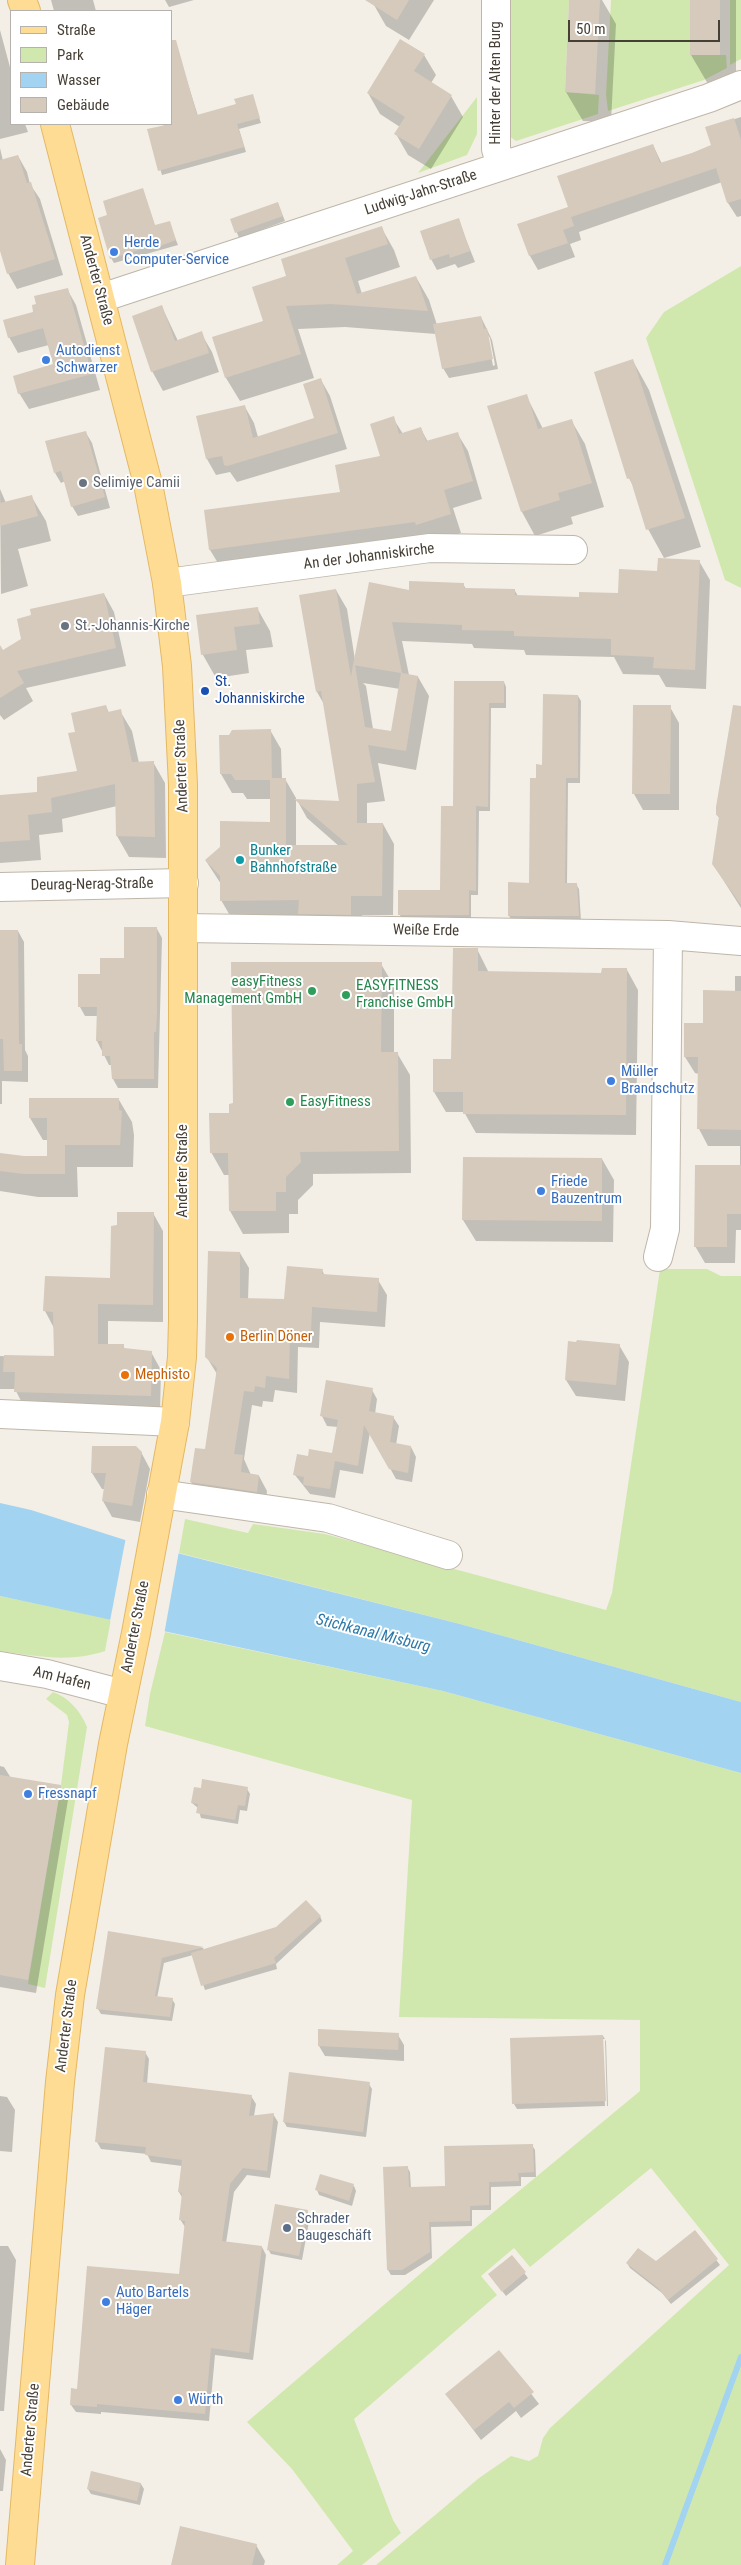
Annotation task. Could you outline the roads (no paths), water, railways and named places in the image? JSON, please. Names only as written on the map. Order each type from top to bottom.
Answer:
[{"type":"main road","name":"Anderter Straße","points":[[20,2565],[60,2082],[70,1995],[89,1879],[175,1422],[182,1357],[183,1320],[184,883],[182,741],[177,666],[167,583],[148,484],[55,125]]},
{"type":"street","name":"Hinter der Alten Burg","points":[[496,0],[496,150],[501,166]]},
{"type":"street","name":"Ludwig-Jahn-Straße","points":[[101,298],[709,98],[741,85]]},
{"type":"street","name":"An der Johanniskirche","points":[[167,583],[430,548],[573,550]]},
{"type":"street","name":"Deurag-Nerag-Straße","points":[[0,887],[184,883]]},
{"type":"street","name":"Weiße Erde","points":[[184,928],[668,935],[741,941]]},
{"type":"street","points":[[658,1258],[665,1229],[668,935]]},
{"type":"street","points":[[0,1414],[175,1422]]},
{"type":"street","points":[[161,1494],[328,1518],[448,1555]]},
{"type":"street","name":"Am Hafen","points":[[0,1666],[47,1674],[123,1694]]},
{"type":"water","name":"Stichkanal Misburg","points":[[0,1503],[31,1510],[125,1540],[460,1624],[741,1702],[741,1773],[443,1691],[0,1596]]},
{"type":"waterway","points":[[665,2565],[741,2357]]},
{"type":"place","name":"Herde Computer-Service","points":[[114,252]]},
{"type":"place","name":"Autodienst Schwarzer","points":[[46,360]]},
{"type":"place","name":"Selimiye Camii","points":[[83,483]]},
{"type":"place","name":"St.-Johannis-Kirche","points":[[65,626]]},
{"type":"place","name":"St. Johanniskirche","points":[[205,691]]},
{"type":"place","name":"Bunker Bahnhofstraße","points":[[240,860]]},
{"type":"place","name":"easyFitness Management GmbH","points":[[312,991]]},
{"type":"place","name":"EASYFITNESS Franchise GmbH","points":[[346,995]]},
{"type":"place","name":"Müller Brandschutz","points":[[611,1081]]},
{"type":"place","name":"EasyFitness","points":[[290,1102]]},
{"type":"place","name":"Friede Bauzentrum","points":[[541,1191]]},
{"type":"place","name":"Berlin Döner","points":[[230,1337]]},
{"type":"place","name":"Mephisto","points":[[125,1375]]},
{"type":"place","name":"Fressnapf","points":[[28,1794]]},
{"type":"place","name":"Schrader Baugeschäft","points":[[287,2228]]},
{"type":"place","name":"Auto Bartels Häger","points":[[106,2302]]},
{"type":"place","name":"Würth","points":[[178,2400]]}]
